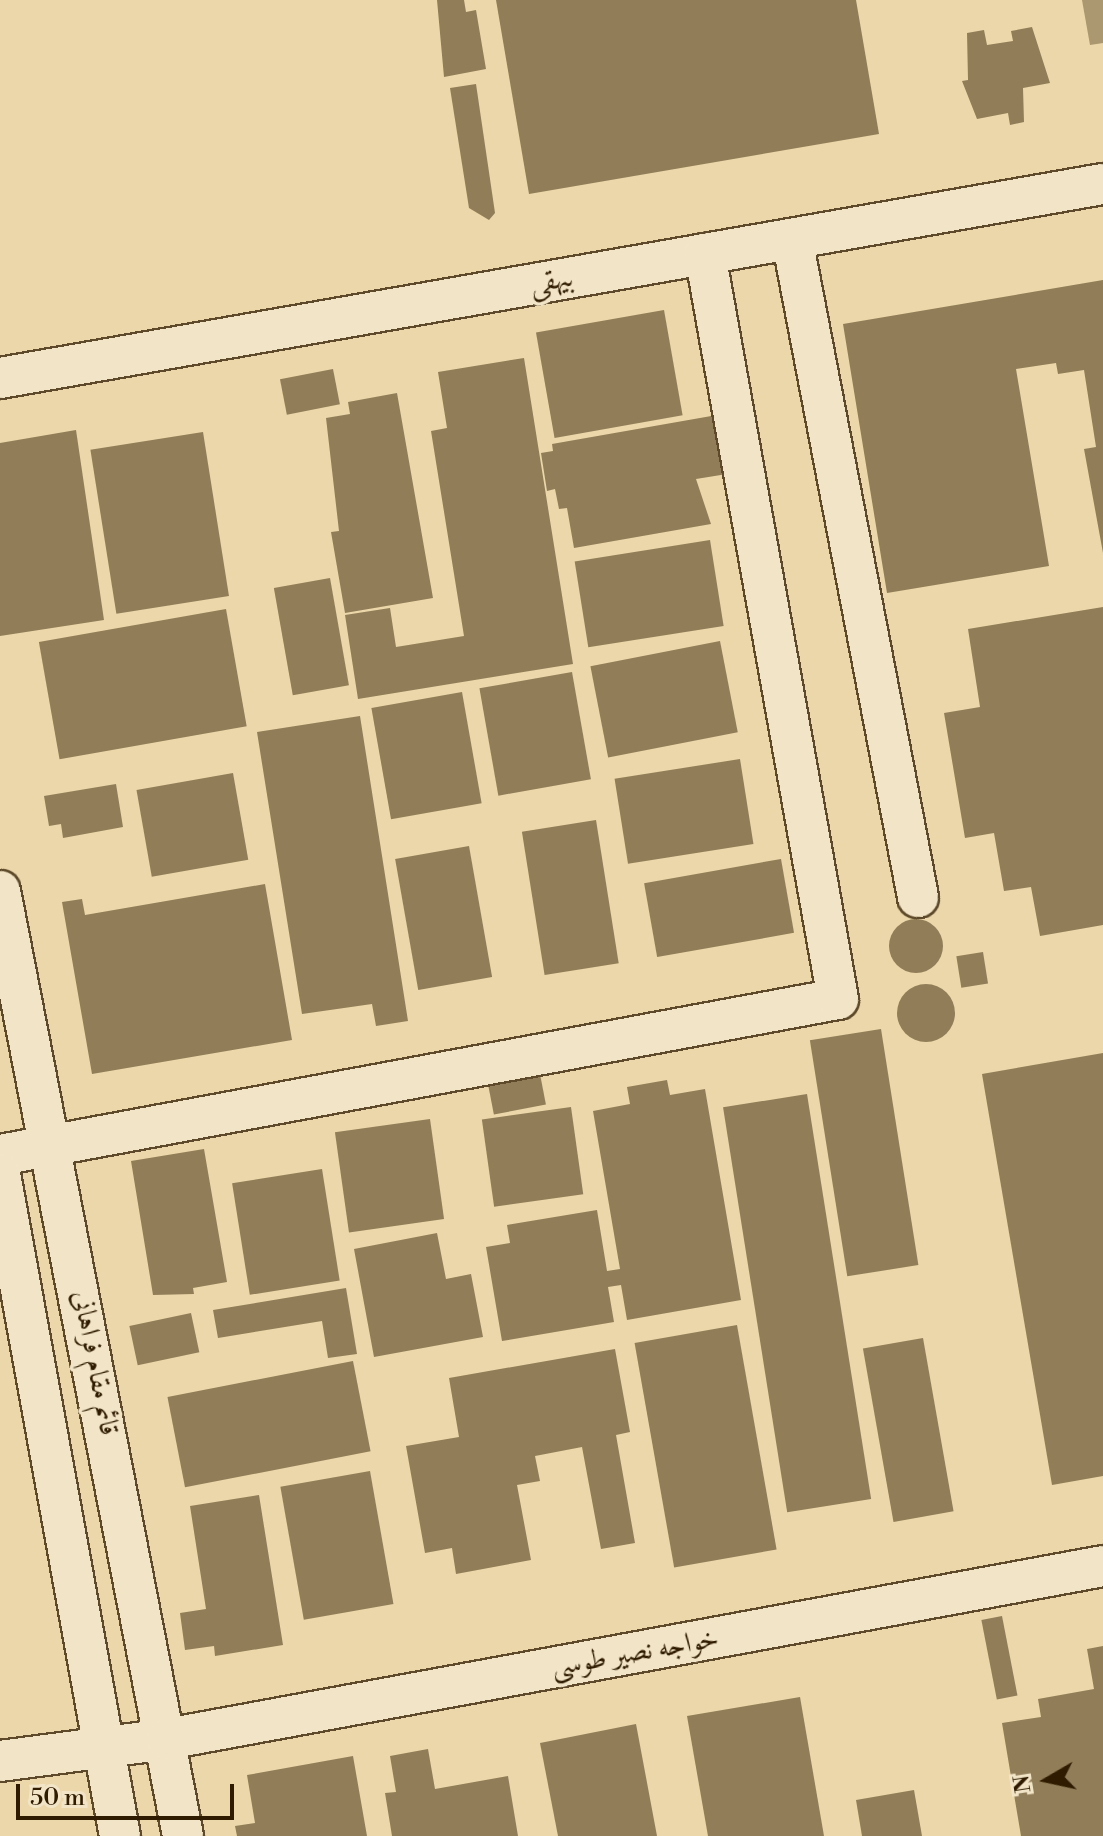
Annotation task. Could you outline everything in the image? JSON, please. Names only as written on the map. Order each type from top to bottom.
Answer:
[{"type":"street","name":"بیهقی","points":[[0,378],[1103,184]]},
{"type":"street","points":[[792,239],[918,897]]},
{"type":"street","points":[[0,1155],[838,999],[705,254]]},
{"type":"street","name":"قائم مقام فراهانی","points":[[0,891],[53,1145],[183,1836]]},
{"type":"street","points":[[0,1174],[120,1836]]},
{"type":"street","name":"خواجه نصیر طوسی","points":[[0,1761],[167,1739],[1103,1566]]},
{"type":"shaded area","points":[[1082,0],[1103,0],[1103,43],[1090,45]]},
{"type":"building","points":[[437,0],[464,0],[466,12],[476,10],[486,69],[444,77]]},
{"type":"building","points":[[496,0],[856,0],[879,134],[529,194]]},
{"type":"building","points":[[1032,27],[1050,83],[1023,88],[1024,122],[1010,125],[1008,113],[977,119],[962,81],[968,80],[967,33],[984,30],[987,45],[1013,41],[1011,31]]},
{"type":"building","points":[[476,84],[495,213],[489,220],[469,208],[450,88]]},
{"type":"building","points":[[1103,280],[1103,553],[1084,449],[1096,447],[1084,370],[1058,374],[1056,363],[1016,369],[1049,566],[887,593],[843,324]]},
{"type":"building","points":[[664,310],[683,415],[555,438],[536,333]]},
{"type":"building","points":[[524,358],[573,664],[358,699],[345,615],[390,608],[396,647],[464,636],[431,431],[447,428],[438,372]]},
{"type":"building","points":[[333,369],[340,404],[287,415],[280,379]]},
{"type":"building","points":[[397,393],[433,598],[345,613],[331,532],[339,531],[326,418],[350,414],[348,402]]},
{"type":"building","points":[[717,415],[727,474],[696,479],[711,524],[574,548],[567,508],[559,509],[555,489],[547,491],[541,453],[553,451],[552,444]]},
{"type":"building","points":[[76,430],[104,620],[0,636],[0,443]]},
{"type":"building","points":[[203,432],[229,596],[116,614],[90,450]]},
{"type":"building","points":[[710,540],[724,626],[588,647],[575,561]]},
{"type":"building","points":[[330,578],[349,685],[293,695],[274,588]]},
{"type":"building","points":[[1103,607],[1103,925],[1040,936],[1031,887],[1004,891],[994,833],[965,838],[944,713],[980,707],[968,629]]},
{"type":"building","points":[[226,609],[247,726],[60,759],[39,642]]},
{"type":"building","points":[[720,641],[738,732],[608,757],[590,666]]},
{"type":"building","points":[[572,672],[591,779],[498,796],[479,688]]},
{"type":"building","points":[[462,692],[482,803],[391,819],[371,708]]},
{"type":"building","points":[[360,716],[408,1021],[376,1026],[372,1004],[302,1014],[257,732]]},
{"type":"building","points":[[740,759],[753,844],[628,864],[615,779]]},
{"type":"building","points":[[233,773],[248,860],[152,877],[136,790]]},
{"type":"building","points":[[116,784],[123,827],[63,838],[61,824],[49,826],[44,796]]},
{"type":"building","points":[[596,820],[619,963],[545,975],[522,832]]},
{"type":"building","points":[[469,846],[492,977],[418,990],[395,859]]},
{"type":"building","points":[[781,859],[794,933],[657,957],[644,883]]},
{"type":"building","points":[[265,884],[292,1040],[92,1074],[62,902],[82,899],[85,915]]},
{"type":"building","points":[[916,919],[935,927],[943,946],[935,965],[916,973],[897,965],[889,946],[897,927]]},
{"type":"building","points":[[983,952],[988,984],[961,988],[956,956]]},
{"type":"building","points":[[926,984],[946,993],[955,1013],[946,1033],[926,1042],[906,1033],[897,1013],[906,993]]},
{"type":"building","points":[[881,1029],[918,1265],[847,1276],[810,1040]]},
{"type":"building","points":[[1103,1053],[1103,1476],[1052,1485],[982,1074]]},
{"type":"building","points":[[540,1074],[546,1104],[494,1115],[488,1084]]},
{"type":"building","points":[[667,1080],[670,1095],[705,1089],[741,1300],[627,1320],[621,1285],[608,1287],[614,1322],[502,1341],[486,1247],[510,1243],[507,1225],[597,1210],[607,1271],[620,1269],[593,1111],[630,1104],[627,1087]]},
{"type":"building","points":[[807,1094],[871,1499],[787,1512],[723,1107]]},
{"type":"building","points":[[571,1107],[583,1194],[494,1207],[482,1120]]},
{"type":"building","points":[[430,1119],[444,1219],[349,1232],[335,1132]]},
{"type":"building","points":[[204,1149],[227,1282],[193,1288],[194,1294],[153,1295],[131,1161]]},
{"type":"building","points":[[322,1169],[340,1281],[250,1295],[232,1183]]},
{"type":"building","points":[[437,1233],[446,1279],[471,1274],[483,1337],[374,1357],[354,1249]]},
{"type":"building","points":[[346,1288],[357,1354],[328,1358],[322,1321],[218,1338],[213,1310]]},
{"type":"building","points":[[191,1313],[199,1352],[138,1365],[129,1326]]},
{"type":"building","points":[[737,1325],[777,1550],[674,1568],[635,1343]]},
{"type":"building","points":[[923,1338],[954,1511],[893,1522],[863,1349]]},
{"type":"building","points":[[615,1349],[630,1432],[616,1435],[635,1543],[601,1549],[582,1447],[535,1456],[540,1481],[517,1485],[531,1560],[456,1574],[452,1548],[425,1553],[406,1446],[459,1437],[449,1378]]},
{"type":"building","points":[[353,1361],[371,1451],[185,1487],[167,1397]]},
{"type":"building","points":[[370,1471],[393,1604],[304,1620],[280,1487]]},
{"type":"building","points":[[259,1495],[283,1645],[215,1656],[214,1646],[185,1650],[180,1613],[206,1609],[190,1506]]},
{"type":"building","points":[[1002,1616],[1017,1696],[997,1700],[981,1620]]},
{"type":"building","points":[[1103,1646],[1103,1836],[1021,1836],[1002,1723],[1041,1717],[1038,1699],[1094,1689],[1087,1649]]},
{"type":"building","points":[[800,1697],[824,1836],[708,1836],[687,1716]]},
{"type":"building","points":[[636,1724],[657,1836],[558,1836],[540,1743]]},
{"type":"building","points":[[428,1749],[435,1789],[508,1776],[518,1836],[392,1836],[385,1793],[396,1792],[390,1756]]},
{"type":"building","points":[[353,1756],[367,1836],[237,1836],[235,1826],[255,1823],[247,1775]]},
{"type":"building","points":[[914,1790],[922,1836],[862,1836],[856,1800]]}]
